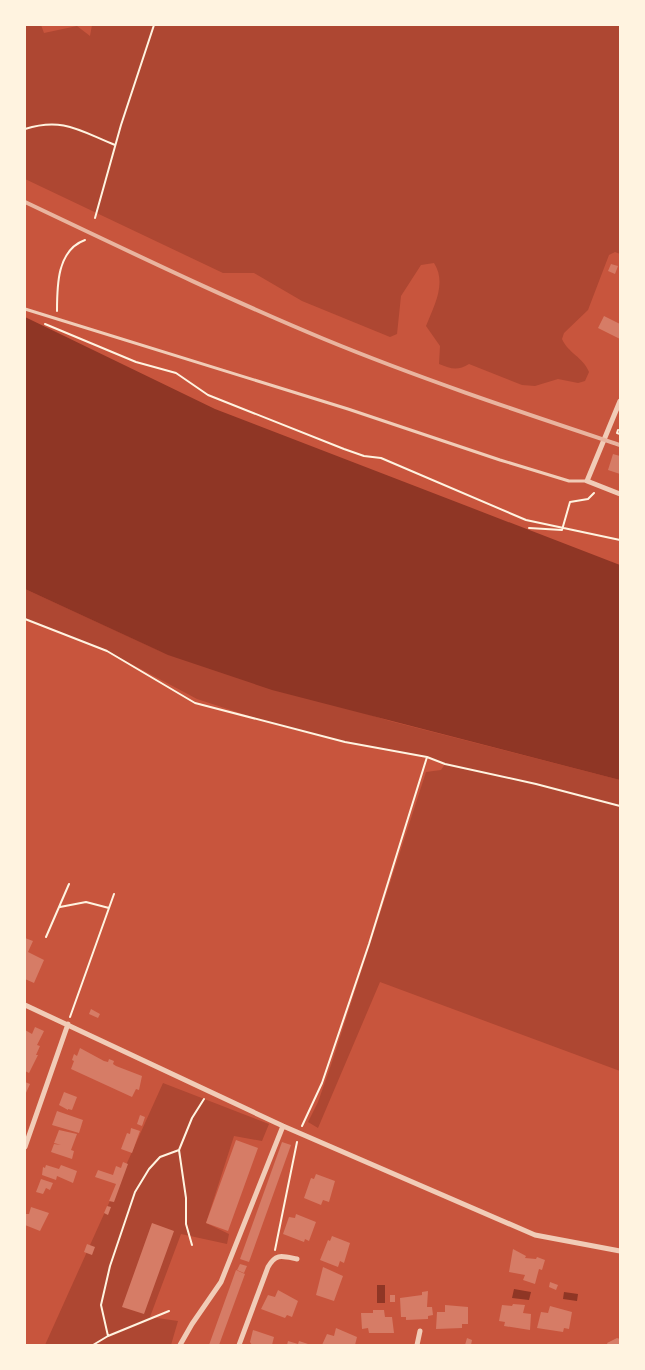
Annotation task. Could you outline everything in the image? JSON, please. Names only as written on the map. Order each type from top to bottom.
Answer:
[{"type":"street","points":[[620,402],[618,412],[600,447],[587,481],[598,487],[620,494]]},
{"type":"street","points":[[25,1005],[283,1126],[535,1235],[620,1251]]},
{"type":"street","points":[[25,1147],[68,1024]]},
{"type":"street","points":[[180,1345],[221,1282],[283,1126]]},
{"type":"street","points":[[239,1345],[268,1267],[274,1258],[280,1255],[297,1259]]},
{"type":"street","points":[[417,1345],[420,1331]]},
{"type":"lane","points":[[25,309],[348,409],[500,460],[569,481],[587,481]]},
{"type":"path","points":[[95,218],[154,25]]},
{"type":"path","points":[[25,128],[58,123],[116,146]]},
{"type":"path","points":[[57,318],[58,281],[65,259],[70,248],[85,240]]},
{"type":"path","points":[[45,324],[136,362],[176,373],[208,395],[344,449],[364,456],[381,458],[526,520],[562,526],[620,540]]},
{"type":"path","points":[[529,528],[562,530],[570,502],[588,500],[598,487]]},
{"type":"path","points":[[25,619],[107,651],[195,703],[345,742],[427,756],[445,764],[536,784],[620,806]]},
{"type":"path","points":[[274,1258],[299,1133],[322,1083],[369,944],[427,756]]},
{"type":"path","points":[[46,937],[69,884]]},
{"type":"path","points":[[68,1024],[114,894]]},
{"type":"path","points":[[59,907],[86,902],[109,908]]},
{"type":"path","points":[[192,1245],[186,1224],[186,1198],[179,1150],[192,1118],[209,1091]]},
{"type":"path","points":[[108,1336],[100,1305],[110,1266],[135,1192],[149,1169],[160,1157],[179,1150]]},
{"type":"path","points":[[93,1345],[108,1336],[169,1312]]},
{"type":"shaded area","points":[[25,25],[41,25],[44,33],[77,26],[90,36],[92,25],[620,25],[620,254],[615,252],[609,255],[588,310],[564,333],[562,339],[589,372],[585,381],[578,383],[558,379],[535,386],[522,385],[469,364],[461,368],[454,368],[439,364],[440,346],[426,326],[438,294],[439,278],[434,263],[421,265],[401,296],[397,334],[390,337],[302,301],[254,273],[223,273],[25,179]]},
{"type":"shaded area","points":[[25,317],[215,409],[620,565],[620,780],[272,690],[168,655],[25,589]]},
{"type":"shaded area","points":[[25,589],[160,651],[390,721],[620,780],[620,1071],[380,982],[318,1128],[308,1122],[318,1102],[331,1065],[426,772],[441,770],[445,764],[427,757],[345,742],[280,726],[197,699],[107,651],[25,619]]},
{"type":"shaded area","points":[[163,1083],[269,1124],[262,1141],[234,1136],[206,1223],[229,1234],[227,1244],[181,1234],[150,1317],[178,1321],[171,1345],[45,1345]]},
{"type":"shaded area","points":[[377,1285],[385,1285],[385,1303],[377,1303]]},
{"type":"shaded area","points":[[514,1289],[531,1292],[529,1300],[512,1298]]},
{"type":"shaded area","points":[[564,1292],[578,1294],[577,1301],[563,1299]]},
{"type":"building","points":[[611,264],[618,266],[615,274],[608,271]]},
{"type":"building","points":[[604,316],[620,324],[620,339],[598,328]]},
{"type":"building","points":[[613,454],[620,456],[620,474],[608,470]]},
{"type":"building","points":[[25,938],[33,941],[28,952],[44,960],[34,983],[25,979]]},
{"type":"building","points":[[91,1009],[100,1014],[98,1018],[89,1014]]},
{"type":"building","points":[[35,1027],[44,1031],[37,1045],[40,1046],[36,1055],[38,1055],[29,1073],[25,1071],[25,1030],[32,1034]]},
{"type":"building","points":[[80,1048],[104,1061],[108,1062],[109,1059],[114,1061],[113,1064],[116,1066],[142,1076],[139,1090],[136,1089],[132,1097],[71,1069],[74,1054],[77,1056]]},
{"type":"building","points":[[25,1082],[30,1084],[25,1095]]},
{"type":"building","points":[[64,1092],[77,1097],[72,1110],[59,1105]]},
{"type":"building","points":[[57,1111],[83,1120],[79,1133],[52,1125]]},
{"type":"building","points":[[140,1115],[145,1117],[142,1126],[137,1124]]},
{"type":"building","points":[[131,1128],[140,1131],[132,1153],[121,1149],[127,1133],[130,1134]]},
{"type":"building","points":[[59,1130],[77,1134],[71,1150],[74,1151],[72,1159],[51,1152],[54,1144],[61,1145],[54,1143]]},
{"type":"building","points":[[236,1140],[258,1148],[228,1231],[206,1223]]},
{"type":"building","points":[[282,1142],[291,1145],[249,1262],[240,1259]]},
{"type":"building","points":[[123,1162],[128,1164],[114,1202],[109,1201],[116,1184],[95,1177],[98,1170],[113,1175],[116,1166],[121,1168]]},
{"type":"building","points":[[46,1165],[59,1169],[61,1165],[77,1171],[73,1183],[57,1176],[56,1180],[42,1175],[43,1167],[45,1168]]},
{"type":"building","points":[[316,1174],[335,1181],[329,1202],[323,1200],[321,1205],[304,1198],[311,1178],[314,1179]]},
{"type":"building","points":[[41,1179],[53,1183],[50,1190],[46,1188],[43,1194],[36,1192]]},
{"type":"building","points":[[107,1206],[111,1207],[108,1215],[104,1213]]},
{"type":"building","points":[[31,1207],[49,1213],[40,1231],[25,1225],[25,1214],[29,1214]]},
{"type":"building","points":[[296,1214],[316,1222],[309,1241],[305,1239],[304,1242],[283,1234],[289,1217],[295,1218]]},
{"type":"building","points":[[152,1223],[174,1231],[144,1314],[122,1307]]},
{"type":"building","points":[[332,1236],[350,1243],[344,1263],[340,1261],[338,1267],[320,1260],[328,1240],[330,1241]]},
{"type":"building","points":[[87,1244],[95,1247],[92,1255],[84,1252]]},
{"type":"building","points":[[513,1249],[526,1256],[525,1258],[536,1259],[537,1257],[545,1260],[542,1270],[539,1269],[535,1284],[523,1280],[525,1275],[509,1272]]},
{"type":"building","points":[[240,1264],[247,1266],[244,1273],[237,1270]]},
{"type":"building","points":[[323,1267],[343,1276],[334,1301],[316,1295]]},
{"type":"building","points":[[236,1270],[245,1274],[219,1345],[209,1345]]},
{"type":"building","points":[[550,1282],[558,1285],[556,1290],[549,1287]]},
{"type":"building","points":[[278,1290],[298,1301],[292,1317],[287,1315],[285,1318],[261,1309],[268,1295],[275,1297]]},
{"type":"building","points":[[428,1291],[427,1307],[432,1307],[433,1315],[428,1316],[428,1319],[406,1320],[406,1317],[401,1317],[400,1298],[422,1295],[422,1292]]},
{"type":"building","points":[[390,1295],[395,1295],[395,1302],[390,1302]]},
{"type":"building","points":[[513,1304],[525,1305],[523,1313],[531,1314],[530,1330],[504,1326],[505,1322],[499,1321],[502,1305],[512,1306]]},
{"type":"building","points":[[445,1305],[468,1307],[468,1324],[462,1324],[462,1328],[436,1329],[437,1312],[445,1312]]},
{"type":"building","points":[[550,1306],[572,1312],[569,1329],[564,1328],[563,1332],[537,1328],[541,1312],[548,1313]]},
{"type":"building","points":[[373,1310],[384,1310],[385,1317],[392,1317],[394,1333],[369,1333],[368,1328],[362,1329],[361,1313],[373,1313]]},
{"type":"building","points":[[336,1328],[357,1337],[355,1345],[322,1345],[327,1334],[334,1336]]},
{"type":"building","points":[[253,1330],[274,1337],[272,1345],[252,1345],[250,1342]]},
{"type":"building","points":[[467,1338],[472,1340],[471,1345],[465,1345]]},
{"type":"building","points":[[617,1338],[620,1339],[620,1345],[608,1345],[607,1343]]},
{"type":"building","points":[[288,1341],[298,1344],[299,1341],[311,1345],[287,1345]]},
{"type":"railway","points":[[25,202],[211,290],[324,339],[508,408],[620,445]]}]
